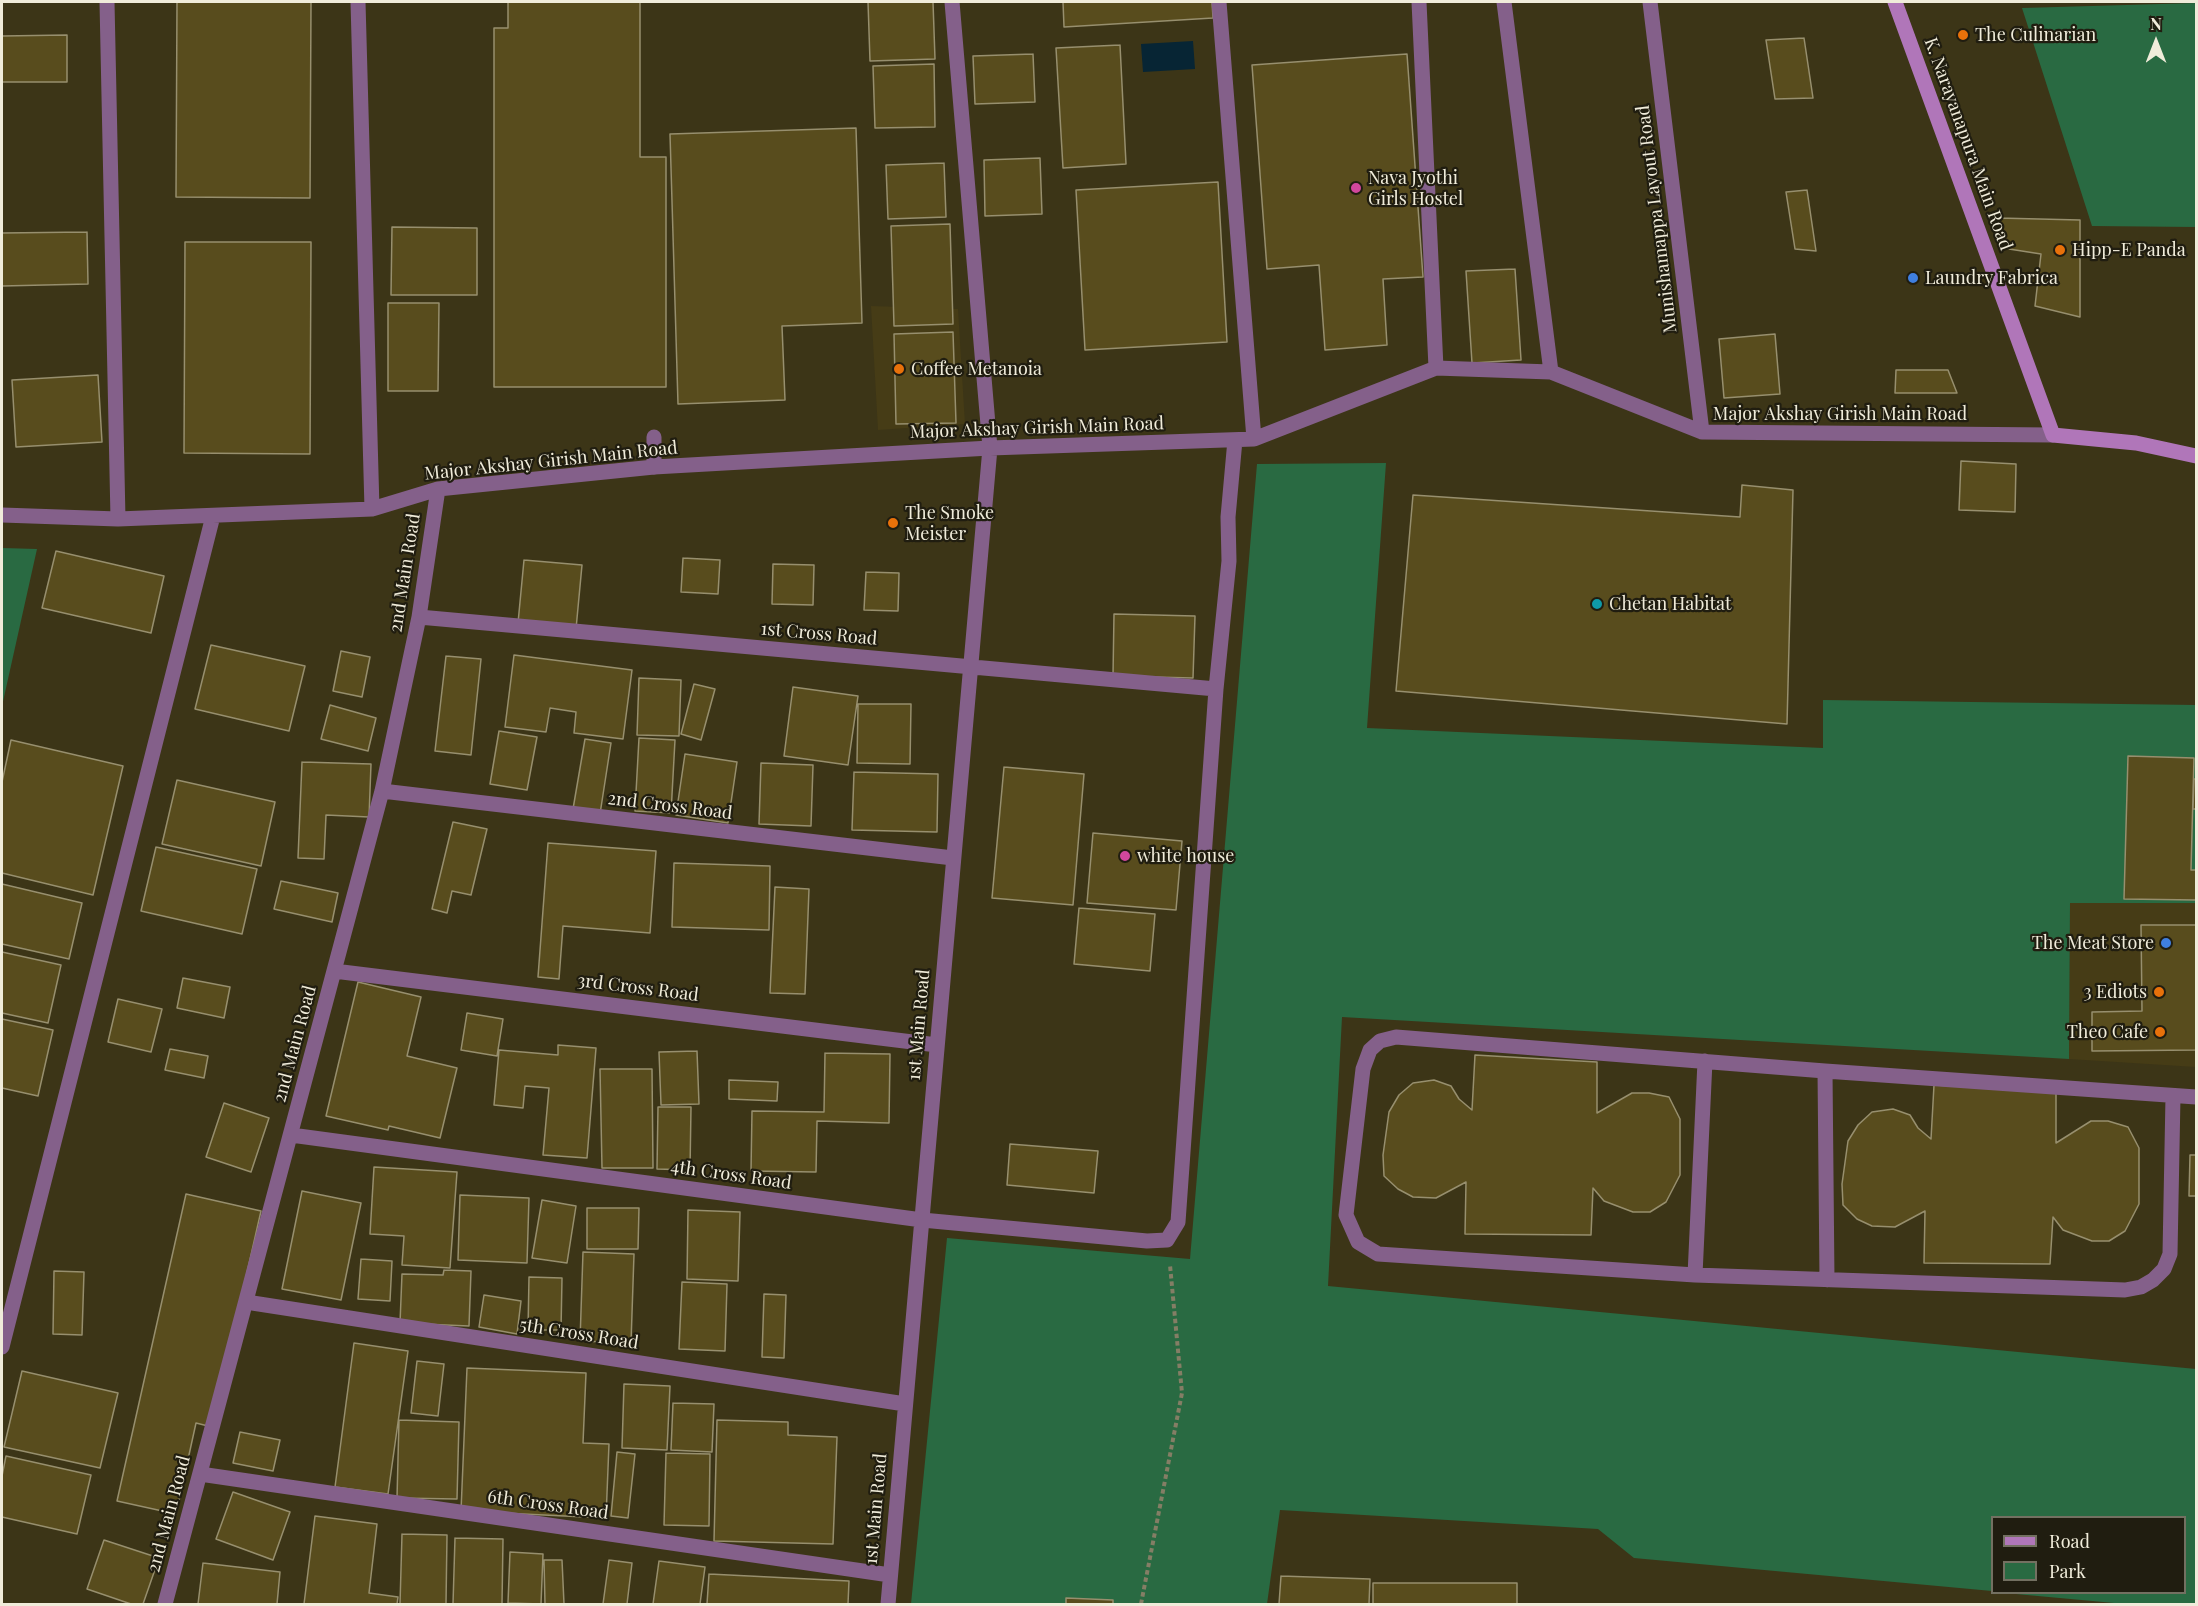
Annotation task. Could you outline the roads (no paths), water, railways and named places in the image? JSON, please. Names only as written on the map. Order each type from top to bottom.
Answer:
[{"type":"street","points":[[107,2],[118,519]]},
{"type":"street","points":[[358,2],[372,509]]},
{"type":"street","name":"1st Main Road","points":[[888,1605],[990,448],[952,2]]},
{"type":"street","points":[[1219,2],[1254,439]]},
{"type":"street","points":[[1419,2],[1436,368]]},
{"type":"street","points":[[1504,2],[1551,372]]},
{"type":"street","name":"Munishamappa Layout Road","points":[[1650,2],[1702,432]]},
{"type":"street","name":"K. Narayanapura Main Road","points":[[1895,2],[2053,435]]},
{"type":"street","name":"Major Akshay Girish Main Road","points":[[2,516],[118,519],[372,509],[438,489],[654,467],[990,448],[1254,439],[1436,368],[1551,372],[1702,432],[2053,435]]},
{"type":"street","points":[[2053,435],[2136,443],[2196,456]]},
{"type":"street","points":[[654,437],[654,467]]},
{"type":"street","points":[[1216,689],[1229,561],[1228,517],[1235,440]]},
{"type":"street","name":"2nd Main Road","points":[[165,1605],[382,791],[419,618],[438,489]]},
{"type":"street","points":[[2,1347],[213,516]]},
{"type":"street","name":"1st Cross Road","points":[[419,618],[1216,689]]},
{"type":"street","name":"4th Cross Road","points":[[291,1135],[922,1220],[1147,1241],[1167,1240],[1178,1222],[1216,689]]},
{"type":"street","name":"2nd Cross Road","points":[[382,791],[954,858]]},
{"type":"street","name":"3rd Cross Road","points":[[334,972],[937,1045]]},
{"type":"street","points":[[2173,1096],[2170,1254],[2164,1269],[2153,1280],[2140,1287],[2125,1290],[1695,1275],[1378,1254],[1358,1242],[1346,1215],[1363,1069],[1370,1050],[1380,1041],[1396,1037],[1825,1071],[2196,1097]]},
{"type":"street","points":[[1695,1275],[1705,1061]]},
{"type":"street","points":[[1825,1071],[1827,1280]]},
{"type":"street","name":"5th Cross Road","points":[[246,1302],[905,1404]]},
{"type":"street","name":"6th Cross Road","points":[[200,1474],[890,1575]]},
{"type":"water","points":[[1193,41],[1195,69],[1143,72],[1141,44]]},
{"type":"place","name":"The Culinarian","points":[[1963,35]]},
{"type":"place","name":"Nava Jyothi Girls Hostel","points":[[1356,188]]},
{"type":"place","name":"Hipp-E Panda","points":[[2060,250]]},
{"type":"place","name":"Laundry Fabrica","points":[[1913,278]]},
{"type":"place","name":"Coffee Metanoia","points":[[899,369]]},
{"type":"place","name":"The Smoke Meister","points":[[893,523]]},
{"type":"place","name":"Chetan Habitat","points":[[1597,604]]},
{"type":"place","name":"white house","points":[[1125,856]]},
{"type":"place","name":"The Meat Store","points":[[2166,943]]},
{"type":"place","name":"3 Ediots","points":[[2159,992]]},
{"type":"place","name":"Theo Cafe","points":[[2160,1032]]}]
